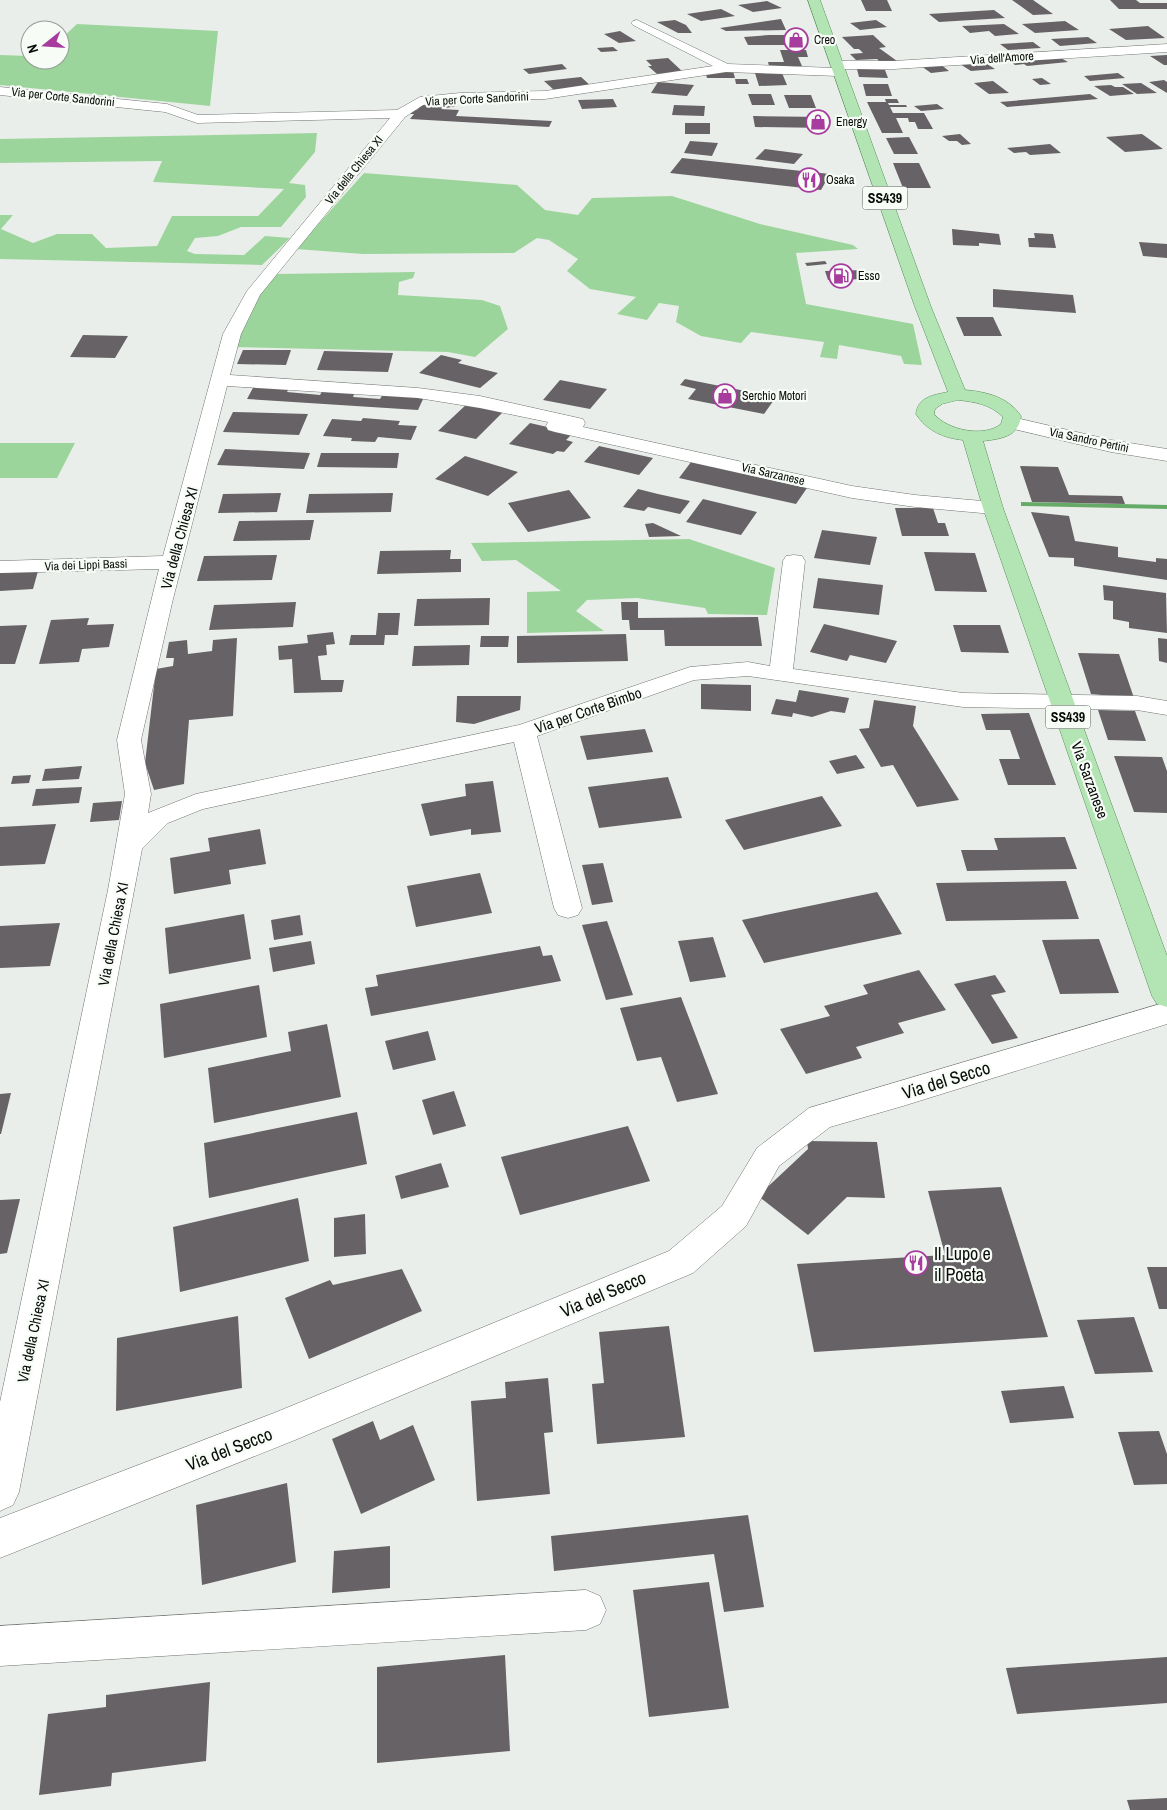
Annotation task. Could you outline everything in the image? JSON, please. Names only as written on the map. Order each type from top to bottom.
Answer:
[{"type":"main road","name":"SS439","points":[[814,0],[837,68],[871,156],[923,307],[958,395]]},
{"type":"main road","points":[[958,395],[972,396],[998,403],[1012,416],[1012,423],[1008,429],[999,433],[972,437],[944,431],[934,426],[926,419],[924,412],[927,406],[934,400],[958,395]]},
{"type":"main road","name":"Via Sarzanese","points":[[972,437],[993,508],[1167,996]]},
{"type":"street","points":[[637,23],[726,68]]},
{"type":"street","name":"Via dell'Amore","points":[[837,68],[1167,48]]},
{"type":"street","name":"Via per Corte Sandorini","points":[[0,91],[167,108],[197,119],[400,114],[420,102],[460,97],[546,95],[726,68],[837,68]]},
{"type":"street","name":"Via della Chiesa XI","points":[[0,1492],[130,845],[138,794],[129,740],[172,562],[232,334],[253,294],[400,114]]},
{"type":"street","points":[[221,380],[418,393],[480,402],[588,426]]},
{"type":"street","name":"Via Sandro Pertini","points":[[1012,423],[1111,446],[1167,456]]},
{"type":"street","name":"Via Sarzanese","points":[[555,426],[852,492],[915,501],[993,508]]},
{"type":"street","points":[[781,674],[794,561]]},
{"type":"street","name":"Via dei Lippi Bassi","points":[[0,567],[172,562]]},
{"type":"street","name":"Via per Corte Bimbo","points":[[130,845],[159,817],[196,802],[524,732],[690,674],[748,668],[963,700],[1062,700],[1137,703],[1167,708]]},
{"type":"street","points":[[524,732],[568,908]]},
{"type":"street","name":"Via del Secco","points":[[0,1538],[282,1428],[681,1262],[734,1216],[768,1157],[820,1117],[903,1094],[1167,1013]]},
{"type":"street","points":[[0,1646],[586,1610]]},
{"type":"green space","points":[[77,24],[218,31],[210,106],[0,85],[0,55],[20,56],[20,70],[70,70],[70,31]]},
{"type":"green space","points":[[317,133],[315,152],[289,183],[305,185],[306,197],[281,227],[241,227],[218,236],[195,238],[187,251],[195,254],[244,255],[265,236],[290,238],[262,265],[0,259],[0,215],[13,215],[1,229],[33,243],[57,234],[92,234],[106,248],[157,246],[172,216],[258,216],[284,189],[153,182],[162,161],[0,163],[0,139]]},
{"type":"green space","points":[[364,173],[517,185],[545,210],[578,215],[592,198],[672,196],[760,224],[853,245],[858,249],[796,253],[806,304],[913,324],[922,365],[904,364],[901,356],[839,345],[837,359],[820,357],[824,342],[751,332],[741,343],[701,336],[676,322],[679,306],[659,303],[647,320],[617,314],[636,297],[590,289],[567,271],[578,259],[549,240],[537,238],[514,253],[363,254],[296,249]]},
{"type":"green space","points":[[415,272],[413,278],[399,282],[398,295],[482,300],[500,306],[508,329],[475,357],[448,352],[235,347],[257,295],[276,274]]},
{"type":"green space","points":[[0,443],[75,443],[57,478],[0,478]]},
{"type":"green space","points":[[689,539],[775,568],[767,615],[708,614],[705,608],[637,598],[587,600],[576,611],[604,631],[527,633],[527,592],[561,591],[516,560],[482,561],[471,543]]},
{"type":"building","points":[[861,0],[887,0],[892,11],[866,11]]},
{"type":"building","points":[[1012,0],[1033,0],[1053,14],[1033,15]]},
{"type":"building","points":[[1110,0],[1167,3],[1167,9],[1119,9]]},
{"type":"building","points":[[767,1],[782,8],[753,12],[738,5]]},
{"type":"building","points":[[721,9],[735,16],[701,21],[687,14]]},
{"type":"building","points":[[994,10],[1005,18],[939,22],[929,14]]},
{"type":"building","points":[[781,19],[786,30],[726,31],[720,28]]},
{"type":"building","points":[[675,20],[686,25],[692,33],[678,33],[657,22]]},
{"type":"building","points":[[876,20],[887,27],[860,30],[850,23]]},
{"type":"building","points":[[1065,21],[1079,30],[1035,33],[1022,24]]},
{"type":"building","points":[[1004,24],[1019,34],[995,36],[989,31],[970,33],[962,26]]},
{"type":"building","points":[[1148,26],[1165,38],[1126,40],[1109,29]]},
{"type":"building","points":[[620,31],[636,41],[619,43],[604,34]]},
{"type":"building","points":[[798,35],[803,45],[748,45],[744,37]]},
{"type":"building","points":[[873,35],[886,47],[879,48],[897,61],[880,62],[877,59],[856,60],[850,54],[863,53],[859,49],[854,49],[842,37]]},
{"type":"building","points":[[1088,37],[1097,43],[1060,46],[1051,39]]},
{"type":"building","points":[[1033,42],[1041,48],[1008,50],[1000,44]]},
{"type":"building","points":[[613,47],[618,51],[601,52],[597,48]]},
{"type":"building","points":[[780,50],[806,50],[808,57],[798,57],[802,66],[769,66],[768,62],[784,62]]},
{"type":"building","points":[[1167,55],[1167,65],[1150,56]]},
{"type":"building","points":[[1059,57],[1068,62],[1027,66],[1024,64],[1015,65],[1007,59]]},
{"type":"building","points":[[668,58],[683,72],[657,74],[648,66],[652,66],[646,60]]},
{"type":"building","points":[[984,62],[995,69],[971,71],[960,64]]},
{"type":"building","points":[[562,64],[567,69],[529,74],[523,69]]},
{"type":"building","points":[[940,64],[949,71],[931,73],[921,66]]},
{"type":"building","points":[[857,69],[885,70],[888,78],[859,77]]},
{"type":"building","points":[[705,71],[733,71],[735,78],[707,78]]},
{"type":"building","points":[[755,73],[782,73],[787,85],[759,86]]},
{"type":"building","points":[[1118,73],[1125,78],[1090,81],[1084,76]]},
{"type":"building","points":[[581,77],[591,86],[554,90],[544,81]]},
{"type":"building","points":[[1042,78],[1051,84],[1040,85],[1032,79]]},
{"type":"building","points":[[735,79],[747,79],[749,84],[736,84]]},
{"type":"building","points":[[1164,80],[1167,82],[1167,93],[1149,82]]},
{"type":"building","points":[[993,81],[1009,93],[989,94],[974,83]]},
{"type":"building","points":[[658,82],[694,85],[687,96],[651,93]]},
{"type":"building","points":[[1141,83],[1157,93],[1137,94],[1122,84]]},
{"type":"building","points":[[863,84],[888,84],[892,96],[866,96]]},
{"type":"building","points":[[1111,85],[1123,87],[1134,94],[1110,96],[1094,86]]},
{"type":"building","points":[[748,94],[771,94],[775,105],[752,105]]},
{"type":"building","points":[[1090,94],[1098,99],[1007,107],[1000,102]]},
{"type":"building","points":[[784,95],[811,95],[816,108],[789,108]]},
{"type":"building","points":[[613,99],[617,107],[582,109],[578,100]]},
{"type":"building","points":[[885,99],[897,99],[899,103],[888,103],[889,105],[906,105],[907,107],[890,107],[893,113],[924,113],[933,129],[918,129],[915,122],[909,122],[908,118],[896,118],[903,133],[882,133],[867,102],[886,102]]},
{"type":"building","points":[[451,100],[457,106],[440,109],[459,110],[456,116],[552,121],[549,127],[410,119],[414,114],[407,114],[410,109],[417,110],[421,104]]},
{"type":"building","points":[[937,104],[944,109],[921,111],[914,106]]},
{"type":"building","points":[[674,105],[705,106],[704,116],[672,115]]},
{"type":"building","points":[[753,116],[824,117],[827,128],[755,127]]},
{"type":"building","points":[[685,123],[710,123],[710,134],[685,134]]},
{"type":"building","points":[[960,134],[971,144],[962,145],[957,141],[949,141],[942,136]]},
{"type":"building","points":[[1142,134],[1163,149],[1125,152],[1106,137]]},
{"type":"building","points":[[909,137],[918,154],[894,154],[886,138]]},
{"type":"building","points":[[690,141],[718,143],[712,156],[684,153]]},
{"type":"building","points":[[1050,144],[1061,153],[1030,155],[1026,152],[1014,153],[1007,148]]},
{"type":"building","points":[[765,149],[803,154],[794,164],[755,159]]},
{"type":"building","points":[[682,158],[830,174],[821,190],[670,173]]},
{"type":"building","points":[[893,163],[919,163],[931,188],[903,188]]},
{"type":"building","points":[[952,229],[999,234],[1001,245],[979,243],[979,246],[953,245]]},
{"type":"building","points":[[1034,233],[1053,234],[1056,248],[1029,247],[1028,238],[1035,238]]},
{"type":"building","points":[[1139,242],[1167,244],[1167,258],[1143,256]]},
{"type":"building","points":[[825,261],[827,264],[807,266],[805,263]]},
{"type":"building","points":[[866,270],[869,279],[828,280],[825,271]]},
{"type":"building","points":[[993,289],[1073,295],[1076,313],[993,307]]},
{"type":"building","points":[[956,317],[993,317],[1002,336],[964,336]]},
{"type":"building","points":[[83,335],[128,336],[115,358],[70,357]]},
{"type":"building","points":[[243,350],[291,350],[286,365],[237,364]]},
{"type":"building","points":[[324,351],[393,353],[388,372],[317,370]]},
{"type":"building","points":[[441,355],[462,360],[458,363],[498,373],[480,388],[419,373]]},
{"type":"building","points":[[685,379],[776,397],[764,414],[688,399],[696,389],[680,385]]},
{"type":"building","points":[[560,380],[607,389],[590,409],[543,400]]},
{"type":"building","points":[[254,386],[289,388],[287,392],[320,395],[323,390],[355,392],[353,397],[380,399],[383,394],[424,397],[418,410],[247,399]]},
{"type":"building","points":[[468,403],[504,411],[476,439],[438,431]]},
{"type":"building","points":[[233,412],[308,414],[299,435],[223,432]]},
{"type":"building","points":[[363,418],[400,421],[398,425],[417,426],[411,440],[378,437],[375,442],[351,441],[352,438],[323,436],[332,419],[361,421]]},
{"type":"building","points":[[530,423],[573,433],[566,440],[573,442],[564,452],[557,451],[553,454],[509,444]]},
{"type":"building","points":[[599,446],[653,458],[639,475],[584,462]]},
{"type":"building","points":[[225,449],[310,453],[304,469],[217,465]]},
{"type":"building","points":[[321,453],[399,453],[397,468],[317,467]]},
{"type":"building","points":[[465,456],[518,472],[488,496],[435,479]]},
{"type":"building","points":[[691,462],[807,488],[796,504],[679,478]]},
{"type":"building","points":[[1020,466],[1058,467],[1069,495],[1122,496],[1125,504],[1032,502]]},
{"type":"building","points":[[638,489],[690,501],[680,514],[648,507],[644,511],[623,507]]},
{"type":"building","points":[[569,490],[591,518],[528,532],[508,503]]},
{"type":"building","points":[[281,493],[277,512],[218,513],[223,494]]},
{"type":"building","points":[[393,493],[391,512],[306,513],[309,494]]},
{"type":"building","points":[[703,499],[757,512],[741,535],[686,522]]},
{"type":"building","points":[[895,508],[933,508],[938,523],[945,523],[949,536],[902,536]]},
{"type":"building","points":[[1031,512],[1069,516],[1075,541],[1118,547],[1118,557],[1156,562],[1156,558],[1167,559],[1167,580],[1074,566],[1074,558],[1049,557]]},
{"type":"building","points":[[314,520],[310,540],[233,541],[239,521]]},
{"type":"building","points":[[653,523],[681,536],[649,537],[645,524]]},
{"type":"building","points":[[822,530],[877,537],[870,565],[814,558]]},
{"type":"building","points":[[451,550],[450,559],[461,559],[461,572],[377,574],[380,551]]},
{"type":"building","points":[[924,552],[975,553],[987,592],[935,591]]},
{"type":"building","points":[[277,555],[272,580],[197,581],[204,556]]},
{"type":"building","points":[[38,571],[33,589],[0,591],[0,573]]},
{"type":"building","points":[[818,578],[883,585],[879,615],[813,608]]},
{"type":"building","points":[[1103,585],[1166,593],[1167,633],[1129,628],[1129,622],[1113,619],[1113,601],[1104,600]]},
{"type":"building","points":[[490,598],[489,625],[414,626],[417,599]]},
{"type":"building","points":[[296,602],[293,627],[209,630],[214,605]]},
{"type":"building","points":[[621,602],[638,602],[638,618],[758,617],[762,646],[665,646],[664,630],[630,630],[629,620],[622,620]]},
{"type":"building","points":[[378,613],[400,613],[398,635],[385,635],[384,645],[349,645],[351,635],[376,635]]},
{"type":"building","points":[[89,618],[87,625],[114,624],[109,647],[82,649],[79,662],[39,664],[51,620]]},
{"type":"building","points":[[824,624],[897,641],[886,663],[850,655],[847,661],[810,652]]},
{"type":"building","points":[[27,625],[15,664],[0,664],[0,626]]},
{"type":"building","points":[[953,625],[1000,625],[1009,653],[961,652]]},
{"type":"building","points":[[333,632],[335,644],[326,645],[327,655],[318,656],[321,680],[344,680],[342,692],[294,693],[292,659],[279,660],[278,646],[308,643],[307,635]]},
{"type":"building","points":[[626,634],[628,661],[517,663],[517,636]]},
{"type":"building","points":[[481,636],[509,636],[508,647],[480,647]]},
{"type":"building","points":[[237,638],[233,716],[189,720],[184,784],[154,790],[145,763],[156,669],[173,666],[174,658],[166,658],[169,642],[187,640],[188,654],[212,651],[213,640]]},
{"type":"building","points":[[1158,638],[1167,639],[1167,663],[1159,661]]},
{"type":"building","points":[[470,645],[469,665],[412,666],[414,646]]},
{"type":"building","points":[[1078,653],[1119,654],[1134,698],[1091,694]]},
{"type":"building","points":[[701,684],[751,685],[751,711],[701,709]]},
{"type":"building","points":[[799,690],[849,698],[845,713],[831,711],[812,717],[793,713],[792,717],[771,714],[776,699],[796,702]]},
{"type":"building","points":[[457,696],[521,696],[520,710],[474,724],[456,722]]},
{"type":"building","points":[[874,700],[916,706],[913,726],[959,800],[917,807],[893,765],[881,767],[859,729],[869,728]]},
{"type":"building","points":[[1098,710],[1135,711],[1146,741],[1108,740]]},
{"type":"building","points":[[1029,713],[1056,785],[1008,785],[999,759],[1020,759],[1010,730],[986,730],[981,714]]},
{"type":"building","points":[[645,729],[653,752],[587,760],[580,736]]},
{"type":"building","points":[[856,755],[865,768],[837,774],[829,761]]},
{"type":"building","points":[[1114,756],[1162,757],[1167,771],[1167,813],[1134,812]]},
{"type":"building","points":[[82,766],[79,779],[42,781],[45,769]]},
{"type":"building","points":[[31,775],[29,783],[11,784],[13,776]]},
{"type":"building","points":[[668,777],[682,818],[599,828],[588,787]]},
{"type":"building","points":[[493,781],[501,832],[471,835],[471,829],[430,836],[421,804],[466,796],[465,784]]},
{"type":"building","points":[[82,787],[79,803],[32,806],[36,789]]},
{"type":"building","points":[[822,796],[842,826],[744,850],[725,820]]},
{"type":"building","points":[[122,801],[119,820],[90,822],[93,803]]},
{"type":"building","points":[[56,824],[45,864],[0,866],[0,827]]},
{"type":"building","points":[[260,829],[266,864],[229,870],[231,884],[174,894],[170,858],[210,851],[208,838]]},
{"type":"building","points":[[1065,837],[1077,869],[967,871],[961,850],[998,850],[994,838]]},
{"type":"building","points":[[603,863],[613,902],[592,905],[582,865]]},
{"type":"building","points":[[480,873],[492,913],[416,927],[407,886]]},
{"type":"building","points":[[1066,881],[1079,919],[946,921],[936,883]]},
{"type":"building","points":[[877,892],[902,934],[764,963],[742,920]]},
{"type":"building","points":[[244,914],[251,959],[169,974],[165,928]]},
{"type":"building","points":[[300,915],[303,935],[274,940],[271,920]]},
{"type":"building","points":[[607,921],[633,995],[606,1000],[582,925]]},
{"type":"building","points":[[60,923],[50,966],[0,968],[0,926]]},
{"type":"building","points":[[713,937],[726,977],[690,982],[678,941]]},
{"type":"building","points":[[1099,939],[1119,993],[1060,994],[1042,940]]},
{"type":"building","points":[[311,941],[315,964],[273,972],[269,948]]},
{"type":"building","points":[[540,946],[543,956],[552,955],[561,981],[371,1016],[365,988],[378,986],[376,975]]},
{"type":"building","points":[[919,970],[946,1010],[898,1023],[904,1033],[856,1047],[862,1058],[806,1074],[780,1029],[830,1016],[824,1006],[868,994],[863,985]]},
{"type":"building","points":[[995,975],[1006,992],[991,995],[1018,1038],[992,1044],[954,984]]},
{"type":"building","points":[[259,985],[267,1037],[164,1058],[160,1004]]},
{"type":"building","points":[[681,997],[718,1094],[677,1102],[661,1057],[637,1061],[620,1008]]},
{"type":"building","points":[[327,1024],[341,1097],[214,1123],[208,1068],[291,1051],[288,1032]]},
{"type":"building","points":[[428,1031],[436,1060],[393,1070],[385,1041]]},
{"type":"building","points":[[454,1091],[466,1126],[433,1135],[422,1100]]},
{"type":"building","points":[[11,1093],[1,1134],[0,1134],[0,1094]]},
{"type":"building","points":[[357,1112],[367,1164],[209,1198],[204,1143]]},
{"type":"building","points":[[628,1126],[650,1181],[520,1215],[501,1157]]},
{"type":"building","points":[[807,1141],[877,1142],[885,1198],[847,1197],[808,1235],[758,1196],[808,1149]]},
{"type":"building","points":[[441,1163],[449,1187],[401,1199],[395,1176]]},
{"type":"building","points":[[1001,1187],[1048,1337],[814,1352],[797,1264],[945,1255],[928,1191]]},
{"type":"building","points":[[298,1198],[309,1261],[180,1292],[173,1227]]},
{"type":"building","points":[[20,1199],[7,1253],[0,1254],[0,1200]]},
{"type":"building","points":[[365,1214],[366,1254],[334,1257],[334,1218]]},
{"type":"building","points":[[1147,1267],[1167,1267],[1167,1309],[1159,1309]]},
{"type":"building","points":[[402,1269],[422,1311],[309,1359],[285,1298],[330,1280],[333,1285]]},
{"type":"building","points":[[238,1316],[242,1388],[116,1411],[117,1338]]},
{"type":"building","points":[[1134,1317],[1153,1372],[1095,1374],[1077,1320]]},
{"type":"building","points":[[669,1326],[685,1437],[597,1444],[592,1384],[604,1383],[599,1332]]},
{"type":"building","points":[[548,1378],[553,1432],[544,1433],[550,1494],[477,1501],[471,1401],[506,1398],[505,1382]]},
{"type":"building","points":[[1064,1386],[1074,1418],[1010,1423],[1001,1391]]},
{"type":"building","points":[[373,1421],[380,1440],[413,1425],[435,1480],[361,1514],[332,1439]]},
{"type":"building","points":[[1159,1431],[1167,1454],[1167,1484],[1134,1485],[1118,1432]]},
{"type":"building","points":[[287,1483],[296,1562],[202,1585],[196,1505]]},
{"type":"building","points":[[748,1515],[764,1607],[724,1612],[714,1554],[554,1571],[551,1536]]},
{"type":"building","points":[[390,1546],[390,1588],[332,1593],[334,1551]]},
{"type":"building","points":[[709,1582],[729,1708],[649,1717],[633,1590]]},
{"type":"building","points":[[505,1655],[510,1751],[377,1763],[377,1667]]},
{"type":"building","points":[[1167,1657],[1167,1703],[1017,1714],[1006,1668]]},
{"type":"building","points":[[210,1682],[206,1761],[112,1773],[111,1786],[39,1795],[48,1714],[106,1707],[106,1695]]},
{"type":"building","points":[[1167,1798],[1167,1810],[1130,1810],[1127,1800]]},
{"type":"waterway","points":[[1024,504],[1167,507]]},
{"type":"place","name":"Creo","points":[[796,40]]},
{"type":"place","name":"Energy","points":[[818,122]]},
{"type":"place","name":"Osaka","points":[[809,180]]},
{"type":"place","name":"Esso","points":[[841,276]]},
{"type":"place","name":"Serchio Motori","points":[[725,396]]},
{"type":"place","name":"Il Lupo e il Poeta","points":[[916,1263]]}]
